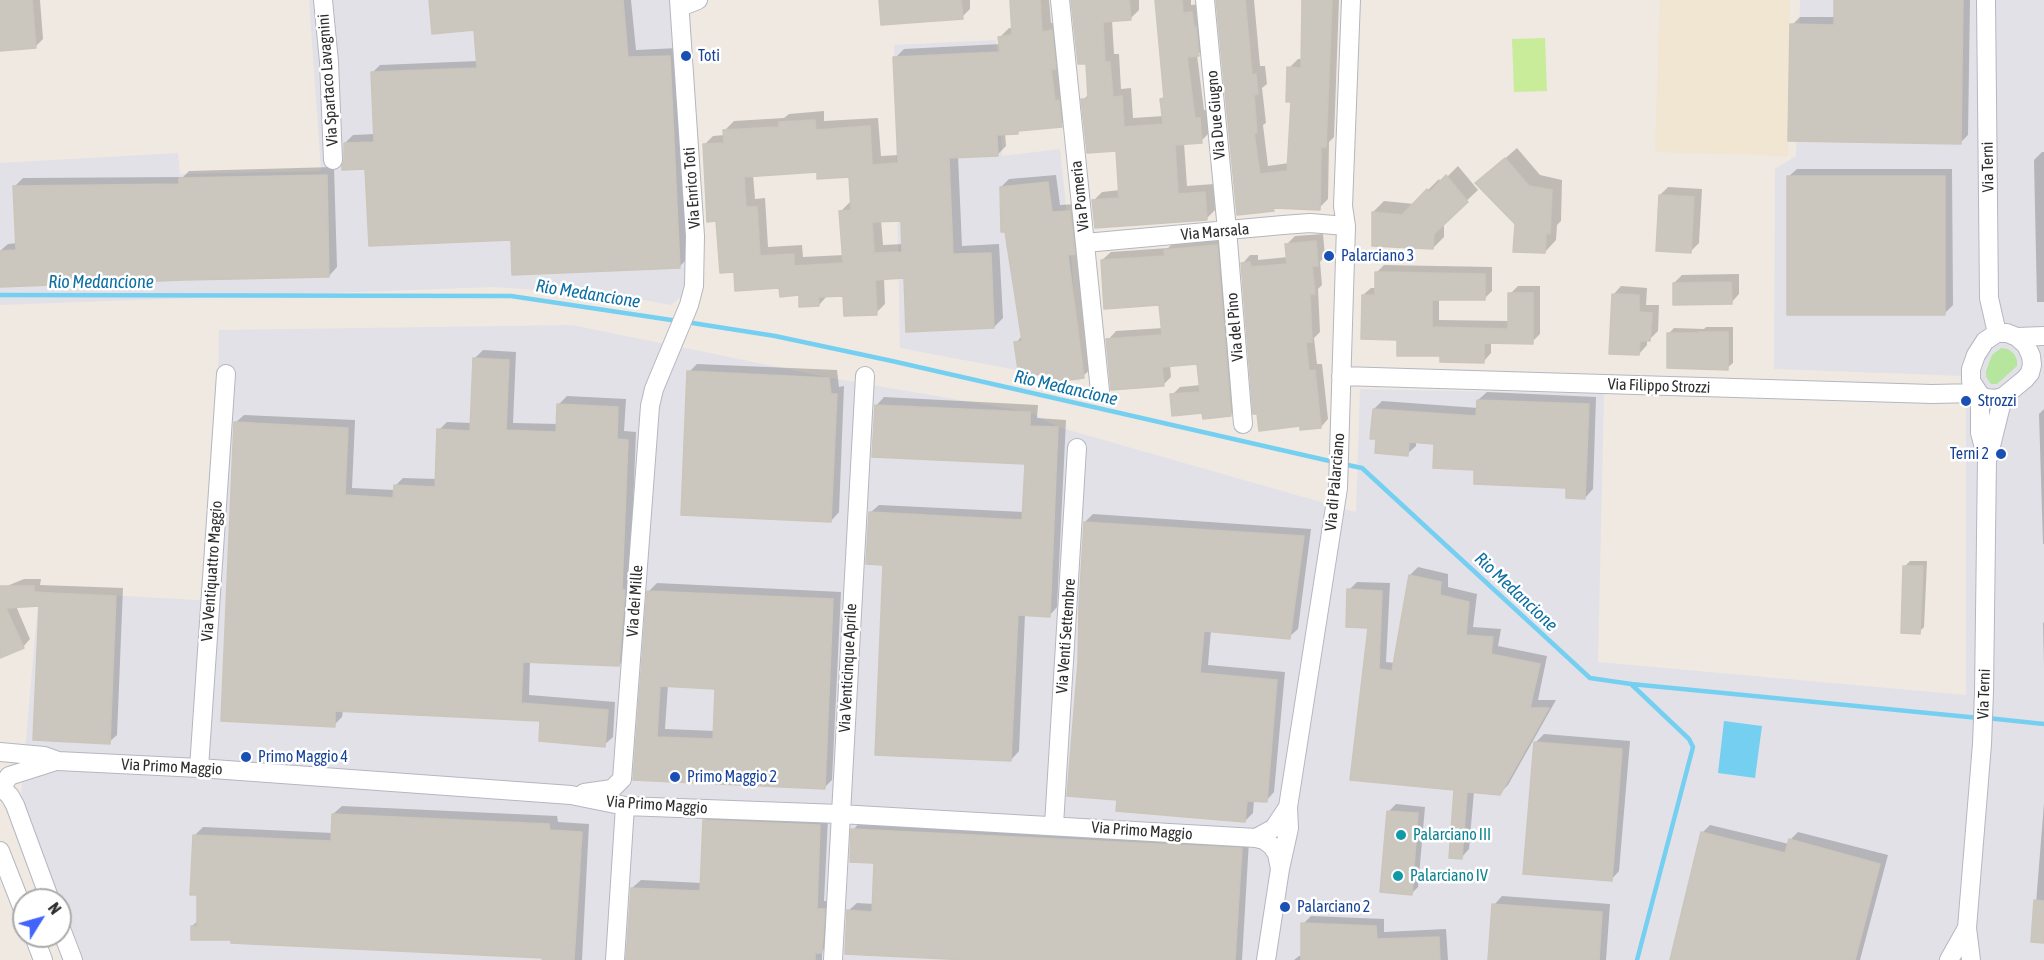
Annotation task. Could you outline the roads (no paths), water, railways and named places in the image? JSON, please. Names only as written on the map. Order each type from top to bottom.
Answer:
[{"type":"street","name":"Via Spartaco Lavagnini","points":[[323,0],[329,62],[333,160]]},
{"type":"street","points":[[679,3],[698,0]]},
{"type":"street","name":"Via Pomeria","points":[[1060,0],[1100,391]]},
{"type":"street","name":"Via Due Giugno","points":[[1205,0],[1227,231]]},
{"type":"street","name":"Via di Palarciano","points":[[1266,960],[1280,869],[1289,828],[1288,807],[1338,488],[1346,226],[1343,206],[1351,0]]},
{"type":"street","name":"Via Terni","points":[[1986,0],[1989,298],[1997,333]]},
{"type":"street","name":"Via Enrico Toti","points":[[662,369],[689,305],[694,286],[696,258],[679,3]]},
{"type":"street","name":"Via Marsala","points":[[1085,243],[1310,223],[1346,226]]},
{"type":"street","name":"Via del Pino","points":[[1227,231],[1243,424]]},
{"type":"street","points":[[1997,333],[2007,333],[2017,337],[2038,362],[2025,379],[2003,397],[1986,398],[1979,394],[1971,381],[1971,369],[1984,341],[1997,333]]},
{"type":"street","points":[[2017,337],[2044,336]]},
{"type":"street","name":"Via dei Mille","points":[[571,795],[612,789],[622,779],[650,406],[662,369]]},
{"type":"street","name":"Via Ventiquattro Maggio","points":[[199,768],[226,374]]},
{"type":"street","name":"Via Venticinque Aprile","points":[[832,960],[865,376]]},
{"type":"street","name":"Via Filippo Strozzi","points":[[1341,376],[1979,394]]},
{"type":"street","name":"Via Terni","points":[[1979,394],[1980,433],[1987,459]]},
{"type":"street","name":"Via Terni","points":[[1971,960],[1967,928],[1982,744],[1987,459],[2003,397]]},
{"type":"street","name":"Via Venti Settembre","points":[[1054,825],[1077,448]]},
{"type":"street","name":"Via Primo Maggio","points":[[0,752],[44,756],[58,761],[199,768],[571,795],[625,806],[840,814],[1256,838]]},
{"type":"street","name":"Via Primo Maggio","points":[[0,788],[9,776],[58,761]]},
{"type":"street","points":[[0,788],[15,805],[46,888]]},
{"type":"street","points":[[615,960],[625,806]]},
{"type":"street","points":[[1256,838],[1275,828],[1288,807]]},
{"type":"street","points":[[1256,838],[1272,846],[1277,854],[1280,869]]},
{"type":"street","points":[[0,851],[15,888]]},
{"type":"street","name":"Via Terni","points":[[1949,960],[1967,928]]},
{"type":"water","points":[[1724,721],[1762,726],[1755,778],[1718,773]]},
{"type":"waterway","name":"Rio Medancione","points":[[0,295],[511,296],[678,321]]},
{"type":"waterway","name":"Rio Medancione","points":[[686,322],[775,336],[892,361],[1334,462]]},
{"type":"waterway","name":"Rio Medancione","points":[[1343,464],[1362,468],[1590,678],[1979,718]]},
{"type":"waterway","points":[[1631,684],[1689,739],[1693,747],[1637,960]]},
{"type":"waterway","name":"Rio Medancione","points":[[1987,718],[2044,724]]},
{"type":"place","name":"Toti","points":[[686,56]]},
{"type":"place","name":"Palarciano 3","points":[[1329,256]]},
{"type":"place","name":"Strozzi","points":[[1966,401]]},
{"type":"place","name":"Terni 2","points":[[2001,454]]},
{"type":"place","name":"Primo Maggio 4","points":[[246,757]]},
{"type":"place","name":"Primo Maggio 2","points":[[675,777]]},
{"type":"place","name":"Palarciano III","points":[[1401,835]]},
{"type":"place","name":"Palarciano IV","points":[[1398,876]]},
{"type":"place","name":"Palarciano 2","points":[[1285,907]]}]
